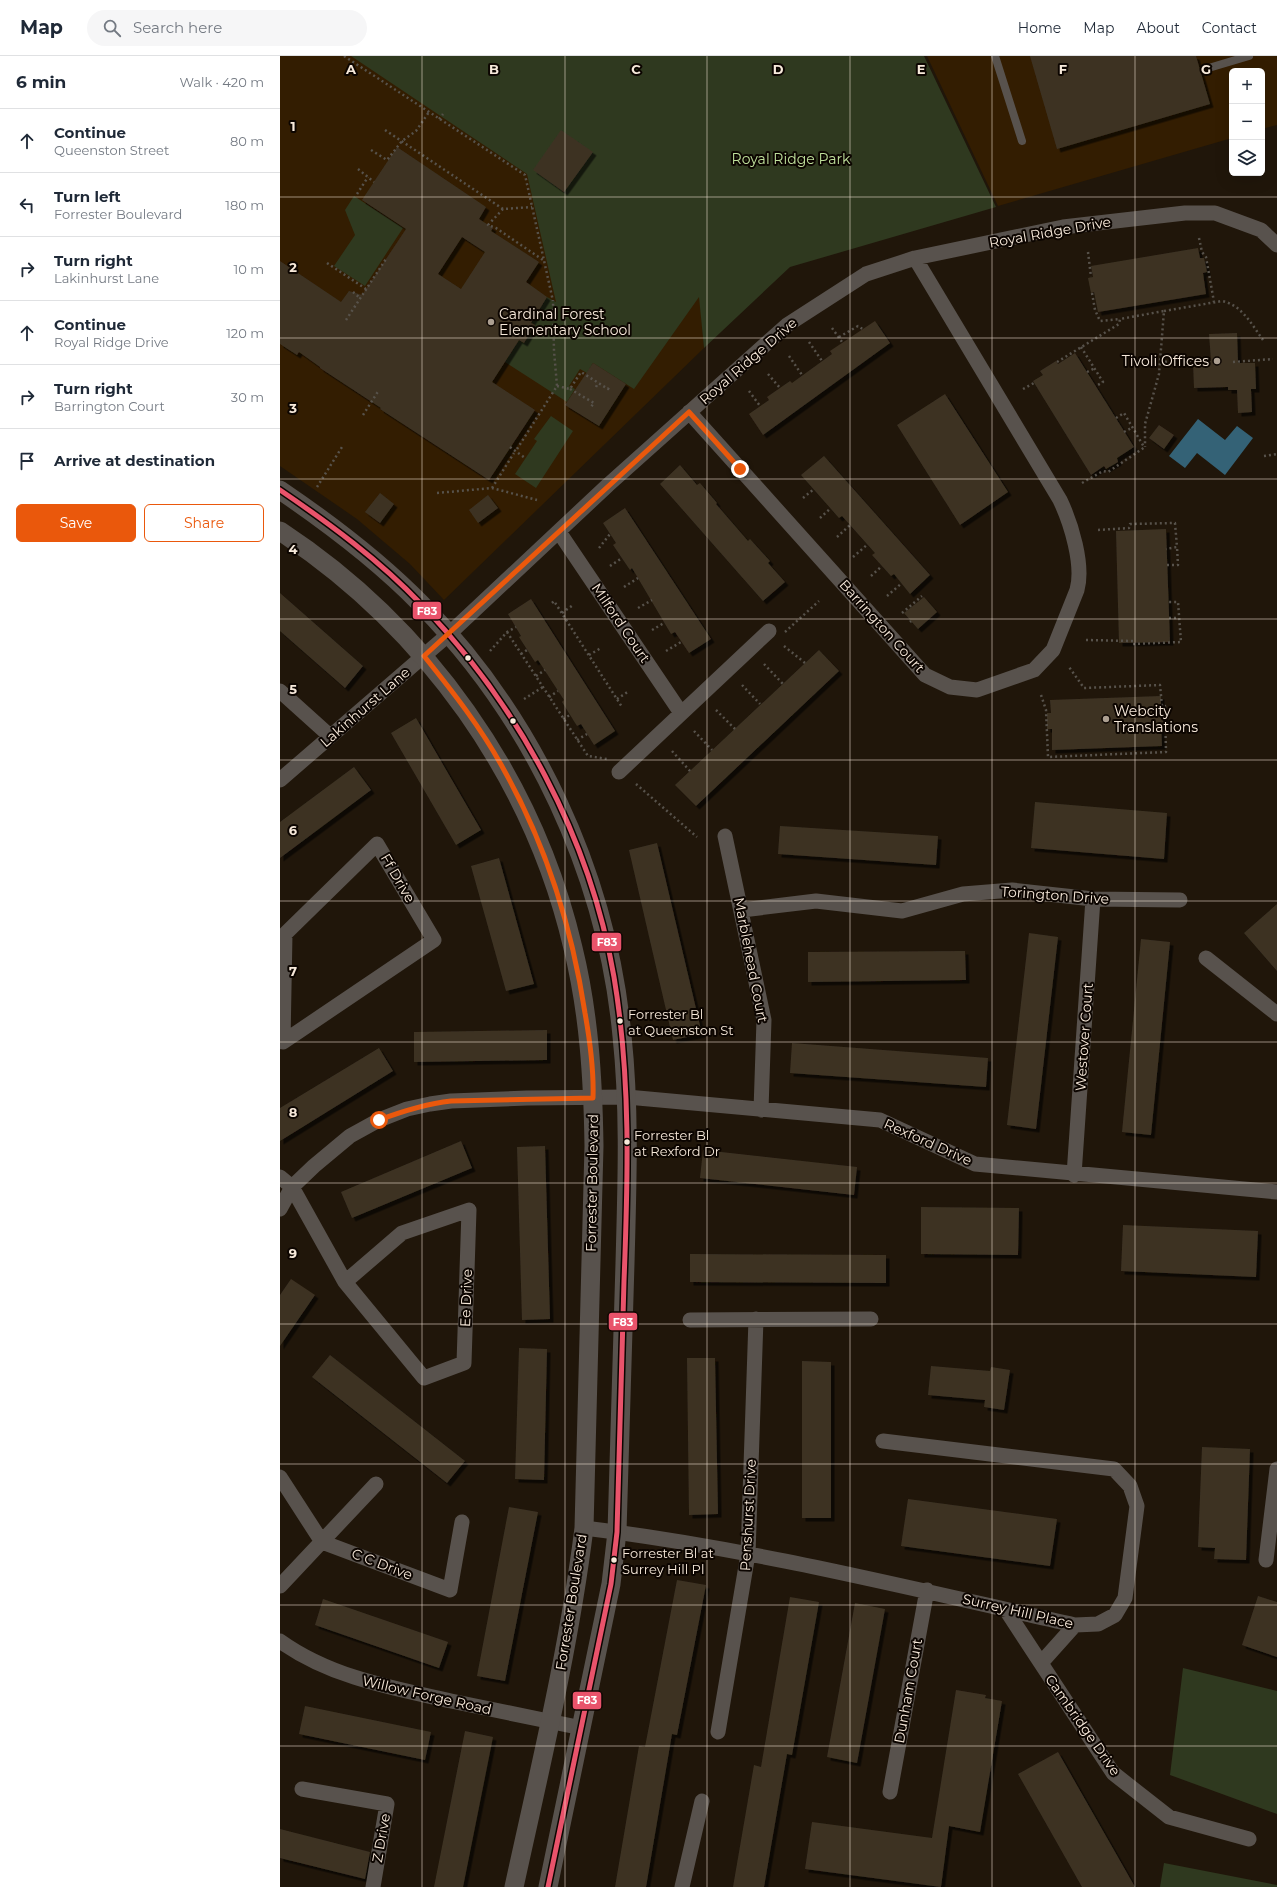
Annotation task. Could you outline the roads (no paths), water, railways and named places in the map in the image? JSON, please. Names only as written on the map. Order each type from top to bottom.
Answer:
[{"type":"street","name":"Royal Ridge Drive","points":[[450,634],[608,485],[787,324],[866,274],[915,258],[1063,227],[1185,213],[1215,213],[1261,230],[1277,245]]},
{"type":"street","name":"Barrington Court","points":[[689,412],[925,674],[950,687],[977,690],[1034,670],[1053,650],[1077,590],[1079,580],[1074,539],[1060,500],[915,258]]},
{"type":"street","points":[[280,490],[336,530],[377,562],[421,604],[450,634],[504,706],[534,754],[558,804],[592,891],[606,941],[622,1034],[627,1097],[628,1146],[617,1532],[611,1584],[548,1887]]},
{"type":"street","name":"Forrester Boulevard","points":[[280,531],[316,556],[360,592],[397,627],[424,656],[476,725],[504,770],[528,818],[561,901],[574,948],[589,1037],[593,1098],[594,1146],[584,1528],[578,1578],[550,1722],[514,1887]]},
{"type":"street","name":"Milford Court","points":[[559,532],[681,713]]},
{"type":"street","points":[[619,772],[681,713],[776,633]]},
{"type":"street","name":"Lakinhurst Lane","points":[[280,780],[450,634]]},
{"type":"street","points":[[280,691],[330,736]]},
{"type":"street","name":"Marblehead Court","points":[[725,836],[742,910],[764,1020],[760,1110]]},
{"type":"street","name":"Ff Drive","points":[[378,844],[434,940],[282,1043],[285,934],[378,844]]},
{"type":"street","name":"Torington Drive","points":[[742,910],[816,901],[902,911],[962,894],[1012,890],[1093,899],[1180,900]]},
{"type":"street","name":"Westover Court","points":[[1074,1175],[1093,899]]},
{"type":"street","points":[[1206,958],[1277,1014]]},
{"type":"street","name":"Rexford Drive","points":[[280,1209],[292,1187],[318,1162],[350,1136],[379,1120],[407,1109],[451,1101],[627,1097],[880,1120],[975,1164],[1074,1175],[1277,1192]]},
{"type":"street","points":[[280,1177],[292,1187]]},
{"type":"street","name":"Ee Drive","points":[[292,1187],[345,1282],[424,1378],[464,1364],[469,1210],[402,1233],[345,1282]]},
{"type":"street","name":"Penshurst Drive","points":[[718,1732],[748,1554],[756,1319]]},
{"type":"street","points":[[690,1320],[871,1319]]},
{"type":"street","name":"Surrey Hill Place","points":[[584,1528],[617,1532],[748,1554],[927,1590],[1006,1610],[1075,1625],[1098,1624],[1115,1615],[1125,1598],[1137,1506],[1130,1486],[1114,1469],[884,1441]]},
{"type":"street","points":[[1266,1560],[1277,1469]]},
{"type":"street","points":[[280,1477],[322,1542]]},
{"type":"street","points":[[280,1586],[376,1484]]},
{"type":"street","name":"C C Drive","points":[[322,1542],[450,1590],[462,1522]]},
{"type":"street","name":"Dunham Court","points":[[890,1792],[927,1590]]},
{"type":"street","name":"Cambridge Drive","points":[[1006,1610],[1113,1773],[1169,1817],[1249,1838]]},
{"type":"street","points":[[1041,1663],[1075,1625]]},
{"type":"street","name":"Willow Forge Road","points":[[280,1641],[316,1663],[354,1678],[400,1690],[582,1728]]},
{"type":"street","name":"Z Drive","points":[[302,1789],[387,1804],[373,1887]]},
{"type":"street","points":[[682,1887],[702,1800]]},
{"type":"lane","points":[[995,56],[1022,141]]},
{"type":"lane","points":[[1212,67],[1250,56]]},
{"type":"water","points":[[1198,419],[1225,440],[1237,426],[1253,438],[1225,475],[1197,453],[1185,468],[1169,456]]},
{"type":"place","name":"Cardinal Forest Elementary School","points":[[491,322]]},
{"type":"place","name":"Tivoli Offices","points":[[1217,361]]},
{"type":"place","name":"Webcity Translations","points":[[1106,719]]},
{"type":"place","name":"Forrester Bl at Queenston St","points":[[620,1021]]},
{"type":"place","name":"Forrester Bl at Rexford Dr","points":[[627,1142]]},
{"type":"place","name":"Forrester Bl at Surrey Hill Pl","points":[[614,1560]]},
{"type":"park label","name":"Royal Ridge Park","points":[[791,159]]}]
